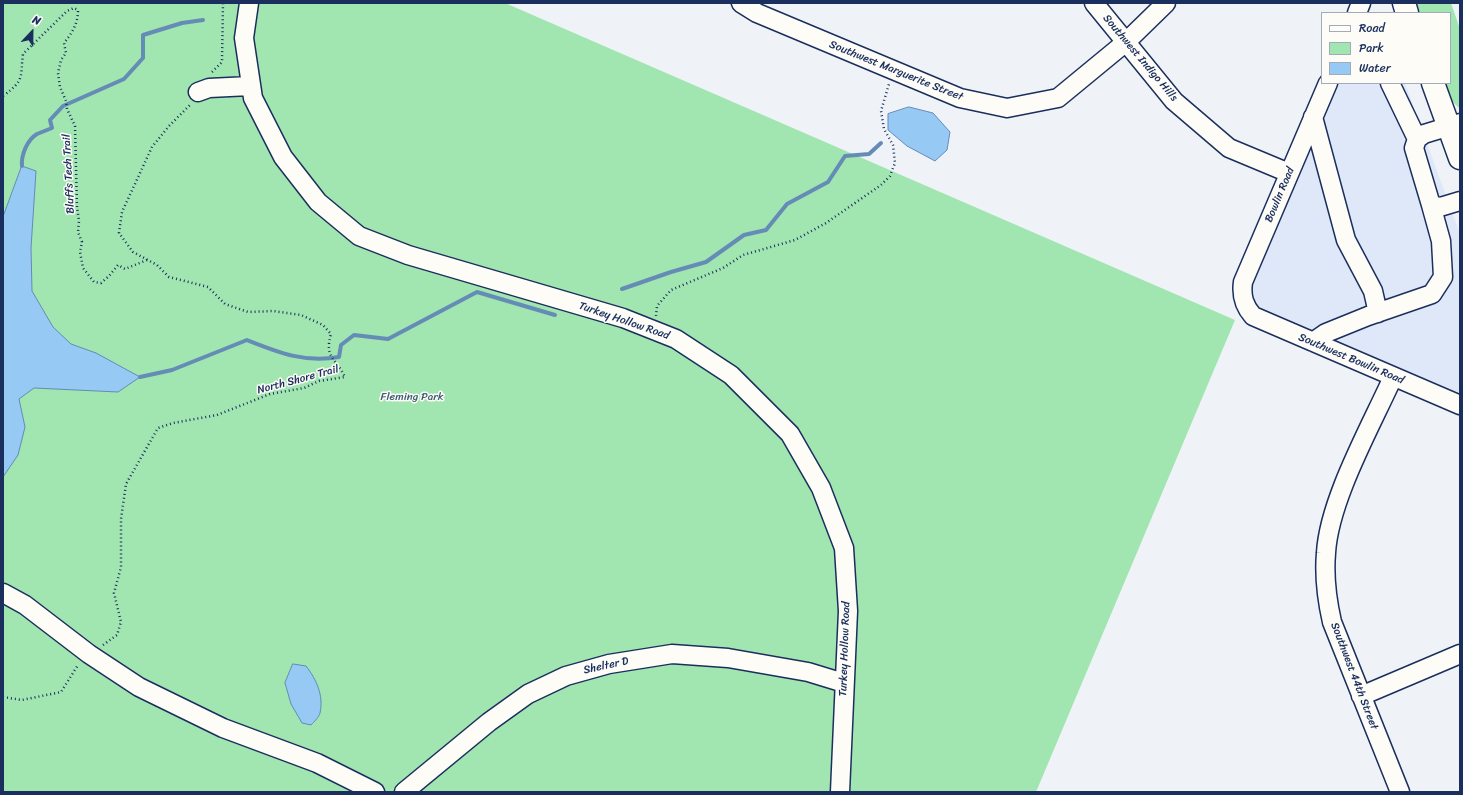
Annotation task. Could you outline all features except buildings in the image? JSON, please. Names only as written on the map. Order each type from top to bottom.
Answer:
[{"type":"main road","points":[[1434,84],[1454,125],[1460,158]]},
{"type":"street","name":"Turkey Hollow Road","points":[[249,3],[244,38],[253,98],[283,157],[318,202],[359,236],[408,255],[623,318],[676,339],[731,375],[790,434],[821,488],[844,548],[848,611],[840,792]]},
{"type":"street","name":"Southwest Marguerite Street","points":[[741,3],[757,13],[960,98],[1007,108],[1058,98],[1126,42],[1166,3]]},
{"type":"street","name":"Southwest Indigo Hills","points":[[1094,3],[1174,101],[1229,148],[1289,173]]},
{"type":"street","name":"Bowlin Road","points":[[1246,308],[1242,292],[1243,282],[1328,84]]},
{"type":"street","points":[[1312,342],[1326,333],[1432,294],[1443,277],[1441,241],[1414,148],[1417,139],[1390,84]]},
{"type":"street","points":[[198,92],[209,88],[250,86]]},
{"type":"street","points":[[1313,117],[1346,240],[1373,291],[1378,313]]},
{"type":"street","points":[[1417,139],[1454,125]]},
{"type":"street","points":[[1431,205],[1440,207],[1460,201]]},
{"type":"street","name":"Southwest Bowlin Road","points":[[1246,308],[1253,316],[1460,405]]},
{"type":"street","name":"Southwest 44th Street","points":[[1393,377],[1344,485],[1330,528],[1326,552],[1327,595],[1332,622],[1400,792]]},
{"type":"street","points":[[3,593],[25,605],[89,654],[118,674],[186,712],[223,728],[317,763],[375,792]]},
{"type":"street","name":"Shelter D","points":[[404,792],[489,722],[528,694],[566,676],[609,664],[672,654],[728,658],[808,672],[844,683]]},
{"type":"street","points":[[1361,696],[1460,654]]},
{"type":"path","name":"North Shore Trail","points":[[3,697],[22,700],[61,692],[78,665],[80,658],[89,654],[117,635],[121,622],[114,593],[121,567],[121,519],[126,484],[158,428],[172,422],[217,415],[270,394],[304,388],[319,381],[345,377],[341,368],[331,358],[328,345],[331,334],[323,325],[301,316],[273,311],[248,312],[225,304],[208,287],[169,277],[157,265],[133,252],[119,233],[122,212],[152,147],[169,126],[184,113],[195,99],[202,81],[222,62],[223,3]]},
{"type":"path","name":"Bluffs Tech Trail","points":[[3,96],[12,89],[22,76],[23,54],[67,11],[74,8],[78,10],[78,17],[74,30],[64,43],[66,53],[61,60],[58,73],[60,87],[66,101],[67,109],[75,126],[77,207],[79,221],[78,232],[82,242],[80,252],[83,268],[94,282],[101,283],[118,266],[125,269],[148,260]]},
{"type":"path","points":[[655,330],[657,306],[671,290],[723,268],[743,255],[795,240],[851,206],[881,185],[890,176],[895,163],[893,145],[884,129],[881,111],[892,70]]},
{"type":"shaded area","points":[[1334,84],[1405,84],[1460,234],[1460,396],[1267,313],[1253,301],[1250,292],[1251,281]]},
{"type":"green space","name":"Fleming Park","points":[[3,3],[505,3],[1235,320],[1036,792],[3,792]]},
{"type":"green space","points":[[1414,3],[1451,3],[1460,29],[1460,109],[1452,101],[1444,84],[1451,84],[1451,12],[1417,12]]},
{"type":"water","points":[[909,107],[933,113],[950,132],[947,150],[935,161],[907,146],[888,130],[888,114]]},
{"type":"water","points":[[22,166],[36,171],[31,248],[32,291],[53,327],[71,344],[96,353],[140,377],[118,392],[34,388],[19,399],[25,427],[18,455],[3,477],[3,217]]},
{"type":"water","points":[[293,664],[306,666],[313,676],[320,694],[320,713],[318,718],[311,725],[302,723],[291,704],[285,683]]},
{"type":"waterway","points":[[22,166],[24,153],[30,140],[37,134],[52,128],[50,120],[63,106],[124,79],[143,58],[143,35],[182,23],[203,20]]},
{"type":"waterway","points":[[622,289],[706,262],[744,235],[766,230],[787,204],[828,182],[845,156],[869,154],[881,143]]},
{"type":"waterway","points":[[140,377],[172,370],[247,340],[292,356],[314,359],[339,357],[341,345],[354,335],[388,339],[477,292],[555,315]]}]
